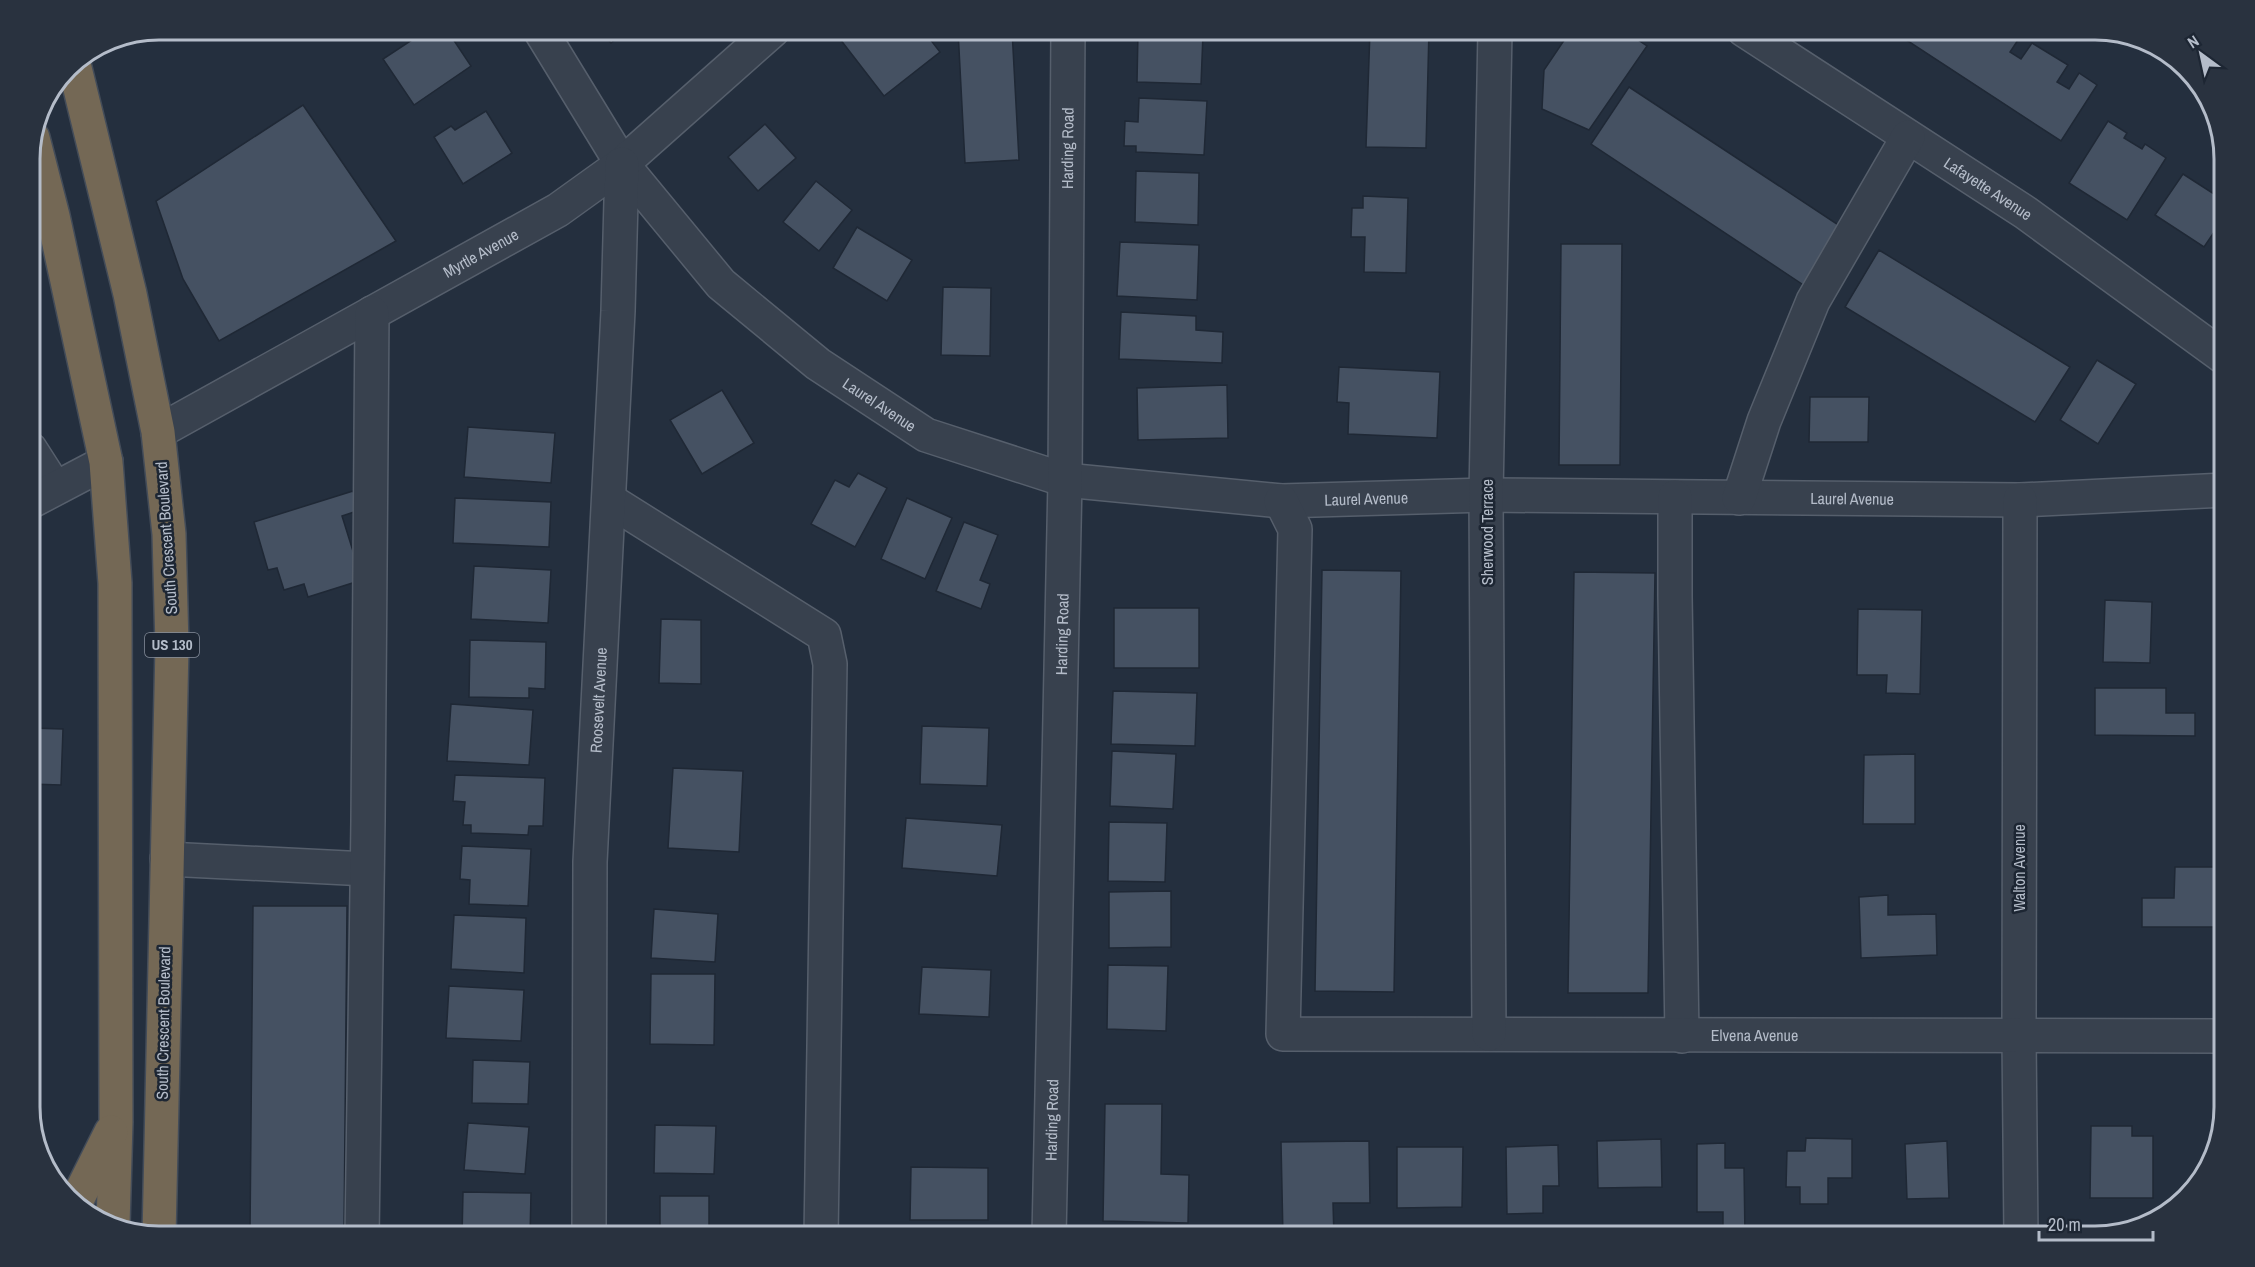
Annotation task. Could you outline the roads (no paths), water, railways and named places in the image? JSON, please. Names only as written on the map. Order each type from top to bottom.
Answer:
[{"type":"highway","name":"South Crescent Boulevard","points":[[76,74],[130,294],[158,432],[169,534],[172,646],[159,1226]]},
{"type":"highway","points":[[41,169],[106,462],[116,607],[116,1122],[113,1217]]},
{"type":"highway","points":[[79,1195],[116,1122]]},
{"type":"street","name":"Sherwood Terrace","points":[[1489,1034],[1486,495],[1495,40]]},
{"type":"street","name":"Lafayette Avenue","points":[[1760,40],[2026,213],[2214,350]]},
{"type":"street","name":"Laurel Avenue","points":[[547,41],[622,164],[722,284],[818,364],[926,435],[1065,480],[1281,501],[1486,495],[2020,500],[2214,491]]},
{"type":"street","name":"Myrtle Avenue","points":[[158,432],[558,210],[622,164],[761,41]]},
{"type":"street","name":"Harding Road","points":[[1049,1226],[1065,480],[1068,41]]},
{"type":"street","points":[[1739,498],[1764,421],[1813,301],[1908,136]]},
{"type":"street","name":"Roosevelt Avenue","points":[[589,1226],[590,862],[618,311],[622,164]]},
{"type":"street","points":[[362,1226],[372,313]]},
{"type":"street","points":[[43,495],[106,462]]},
{"type":"street","points":[[1675,497],[1682,1036]]},
{"type":"street","points":[[609,500],[824,635],[830,664],[821,1226]]},
{"type":"street","name":"Walton Avenue","points":[[2020,500],[2021,1226]]},
{"type":"street","name":"Elvena Avenue","points":[[1281,501],[1295,529],[1283,1034],[2214,1036]]},
{"type":"street","points":[[167,859],[367,869]]}]
